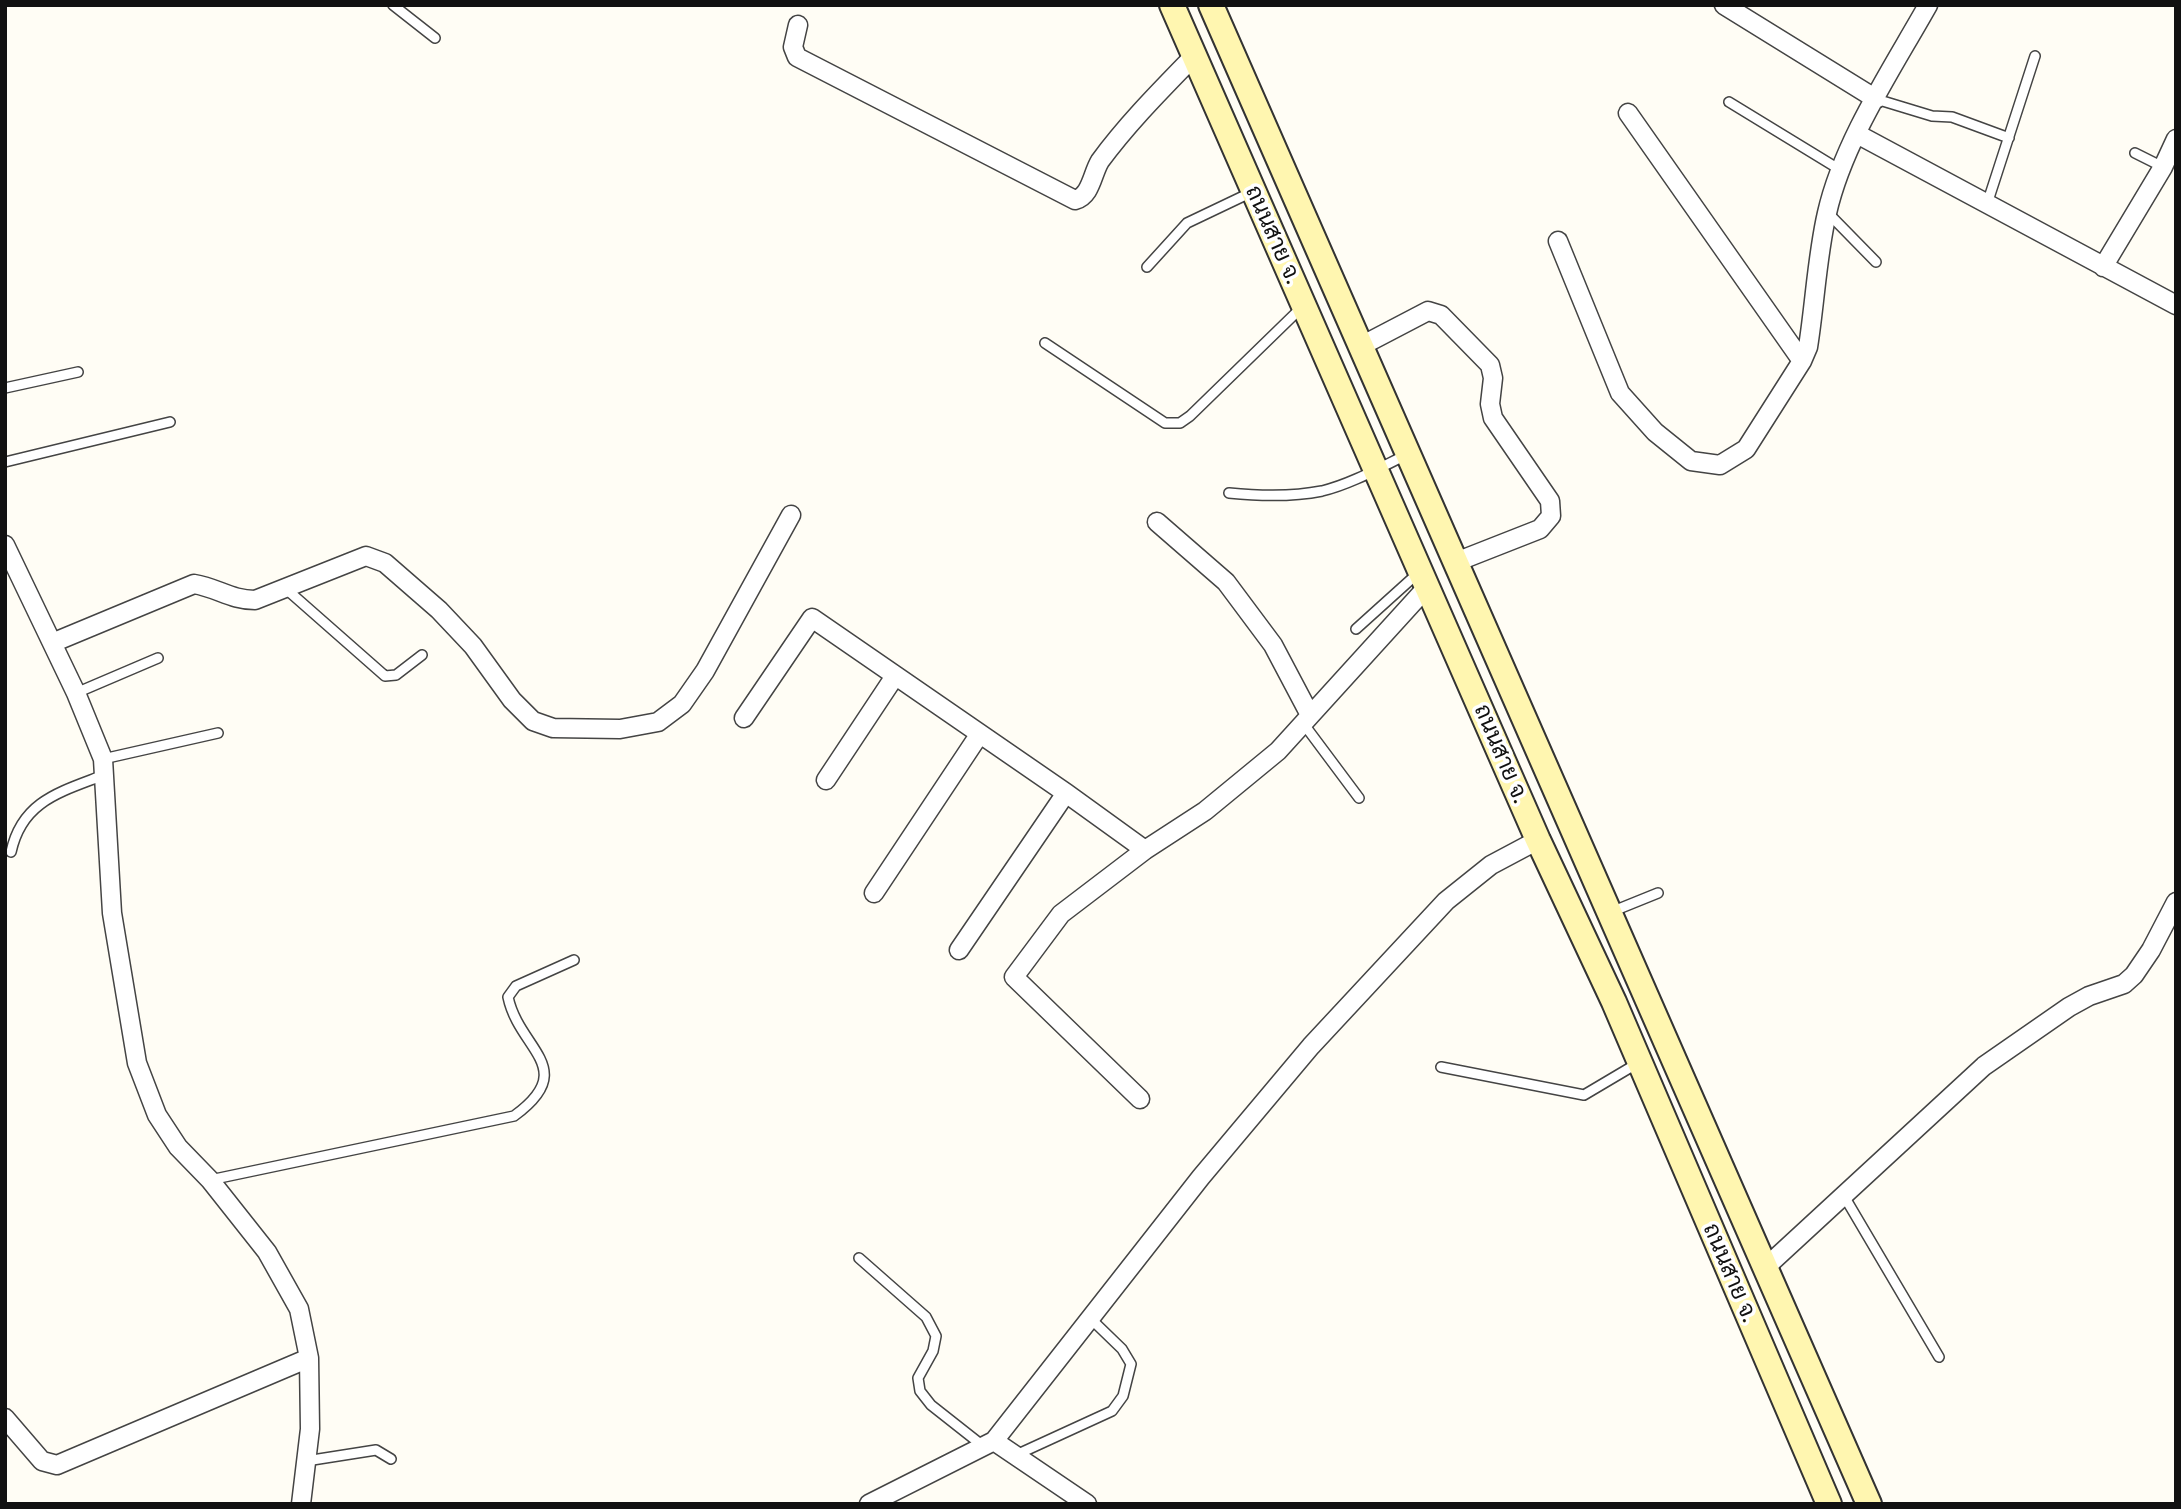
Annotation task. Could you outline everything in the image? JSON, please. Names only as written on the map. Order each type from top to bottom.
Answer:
[{"type":"main road","name":"ถนนสาย จ.","points":[[1172,5],[1538,840],[1614,1002],[1829,1504]]},
{"type":"main road","name":"ถนนสาย จ.","points":[[1211,5],[1869,1504]]},
{"type":"street","points":[[1724,5],[1876,99]]},
{"type":"street","points":[[1558,241],[1620,393],[1655,432],[1691,461],[1720,465],[1746,449],[1802,361],[1808,347],[1827,212],[1857,134],[1928,5]]},
{"type":"street","points":[[798,25],[793,47],[797,57],[1075,200],[1086,193],[1097,166],[1121,132],[1194,56]]},
{"type":"street","points":[[1628,113],[1802,361]]},
{"type":"street","points":[[1857,134],[2176,305]]},
{"type":"street","points":[[2102,267],[2163,167],[2176,139]]},
{"type":"street","points":[[1361,346],[1428,311],[1441,315],[1490,365],[1493,378],[1490,404],[1493,418],[1550,501],[1551,516],[1540,529],[1456,562]]},
{"type":"street","points":[[52,643],[194,584],[212,587],[239,600],[255,600],[366,556],[385,563],[439,610],[473,646],[512,700],[533,721],[553,728],[620,729],[658,722],[682,704],[705,671],[791,515]]},
{"type":"street","points":[[1157,522],[1226,582],[1273,645],[1307,719]]},
{"type":"street","points":[[5,545],[76,693],[104,767],[112,913],[137,1063],[156,1115],[178,1147],[211,1180],[267,1252],[299,1309],[309,1358],[310,1429],[301,1504]]},
{"type":"street","points":[[1140,1099],[1014,977],[1061,914],[1144,850],[1205,811],[1278,751],[1424,578]]},
{"type":"street","points":[[744,718],[812,618],[1144,850]]},
{"type":"street","points":[[826,780],[895,676]]},
{"type":"street","points":[[874,893],[979,735]]},
{"type":"street","points":[[959,950],[1066,793]]},
{"type":"street","points":[[869,1504],[988,1443],[1201,1177],[1311,1046],[1446,901],[1491,865],[1538,840]]},
{"type":"street","points":[[1766,1267],[1984,1066],[2069,1007],[2089,996],[2124,984],[2134,975],[2151,950],[2176,902]]},
{"type":"street","points":[[5,1418],[42,1461],[57,1465],[309,1358]]},
{"type":"street","points":[[988,1443],[1016,1455],[1087,1504]]},
{"type":"lane","points":[[393,5],[435,38]]},
{"type":"lane","points":[[1986,204],[2035,56]]},
{"type":"lane","points":[[1876,99],[1932,116],[1952,117],[2009,138]]},
{"type":"lane","points":[[1729,102],[1842,171]]},
{"type":"lane","points":[[2135,153],[2163,167]]},
{"type":"lane","points":[[1147,267],[1187,223],[1254,191]]},
{"type":"lane","points":[[1827,212],[1876,262]]},
{"type":"lane","points":[[1045,343],[1166,423],[1180,422],[1190,416],[1304,305]]},
{"type":"lane","points":[[5,388],[78,372]]},
{"type":"lane","points":[[5,462],[170,422]]},
{"type":"lane","points":[[1229,493],[1265,496],[1323,491],[1377,470],[1409,453]]},
{"type":"lane","points":[[1356,629],[1424,578]]},
{"type":"lane","points":[[285,588],[386,676],[396,675],[422,655]]},
{"type":"lane","points":[[76,693],[158,658]]},
{"type":"lane","points":[[1307,719],[1359,798]]},
{"type":"lane","points":[[11,852],[16,833],[33,809],[56,794],[104,767],[218,733]]},
{"type":"lane","points":[[1611,912],[1658,893]]},
{"type":"lane","points":[[211,1180],[514,1116],[533,1102],[545,1082],[543,1063],[511,1012],[508,997],[516,986],[575,960]]},
{"type":"lane","points":[[1441,1067],[1584,1095],[1639,1062]]},
{"type":"lane","points":[[1844,1196],[1939,1357]]},
{"type":"lane","points":[[859,1258],[926,1317],[936,1336],[933,1351],[918,1378],[920,1391],[931,1405],[988,1443]]},
{"type":"lane","points":[[1016,1455],[1112,1410],[1123,1396],[1131,1364],[1122,1349],[1090,1318]]},
{"type":"lane","points":[[306,1461],[376,1450],[391,1459]]}]
